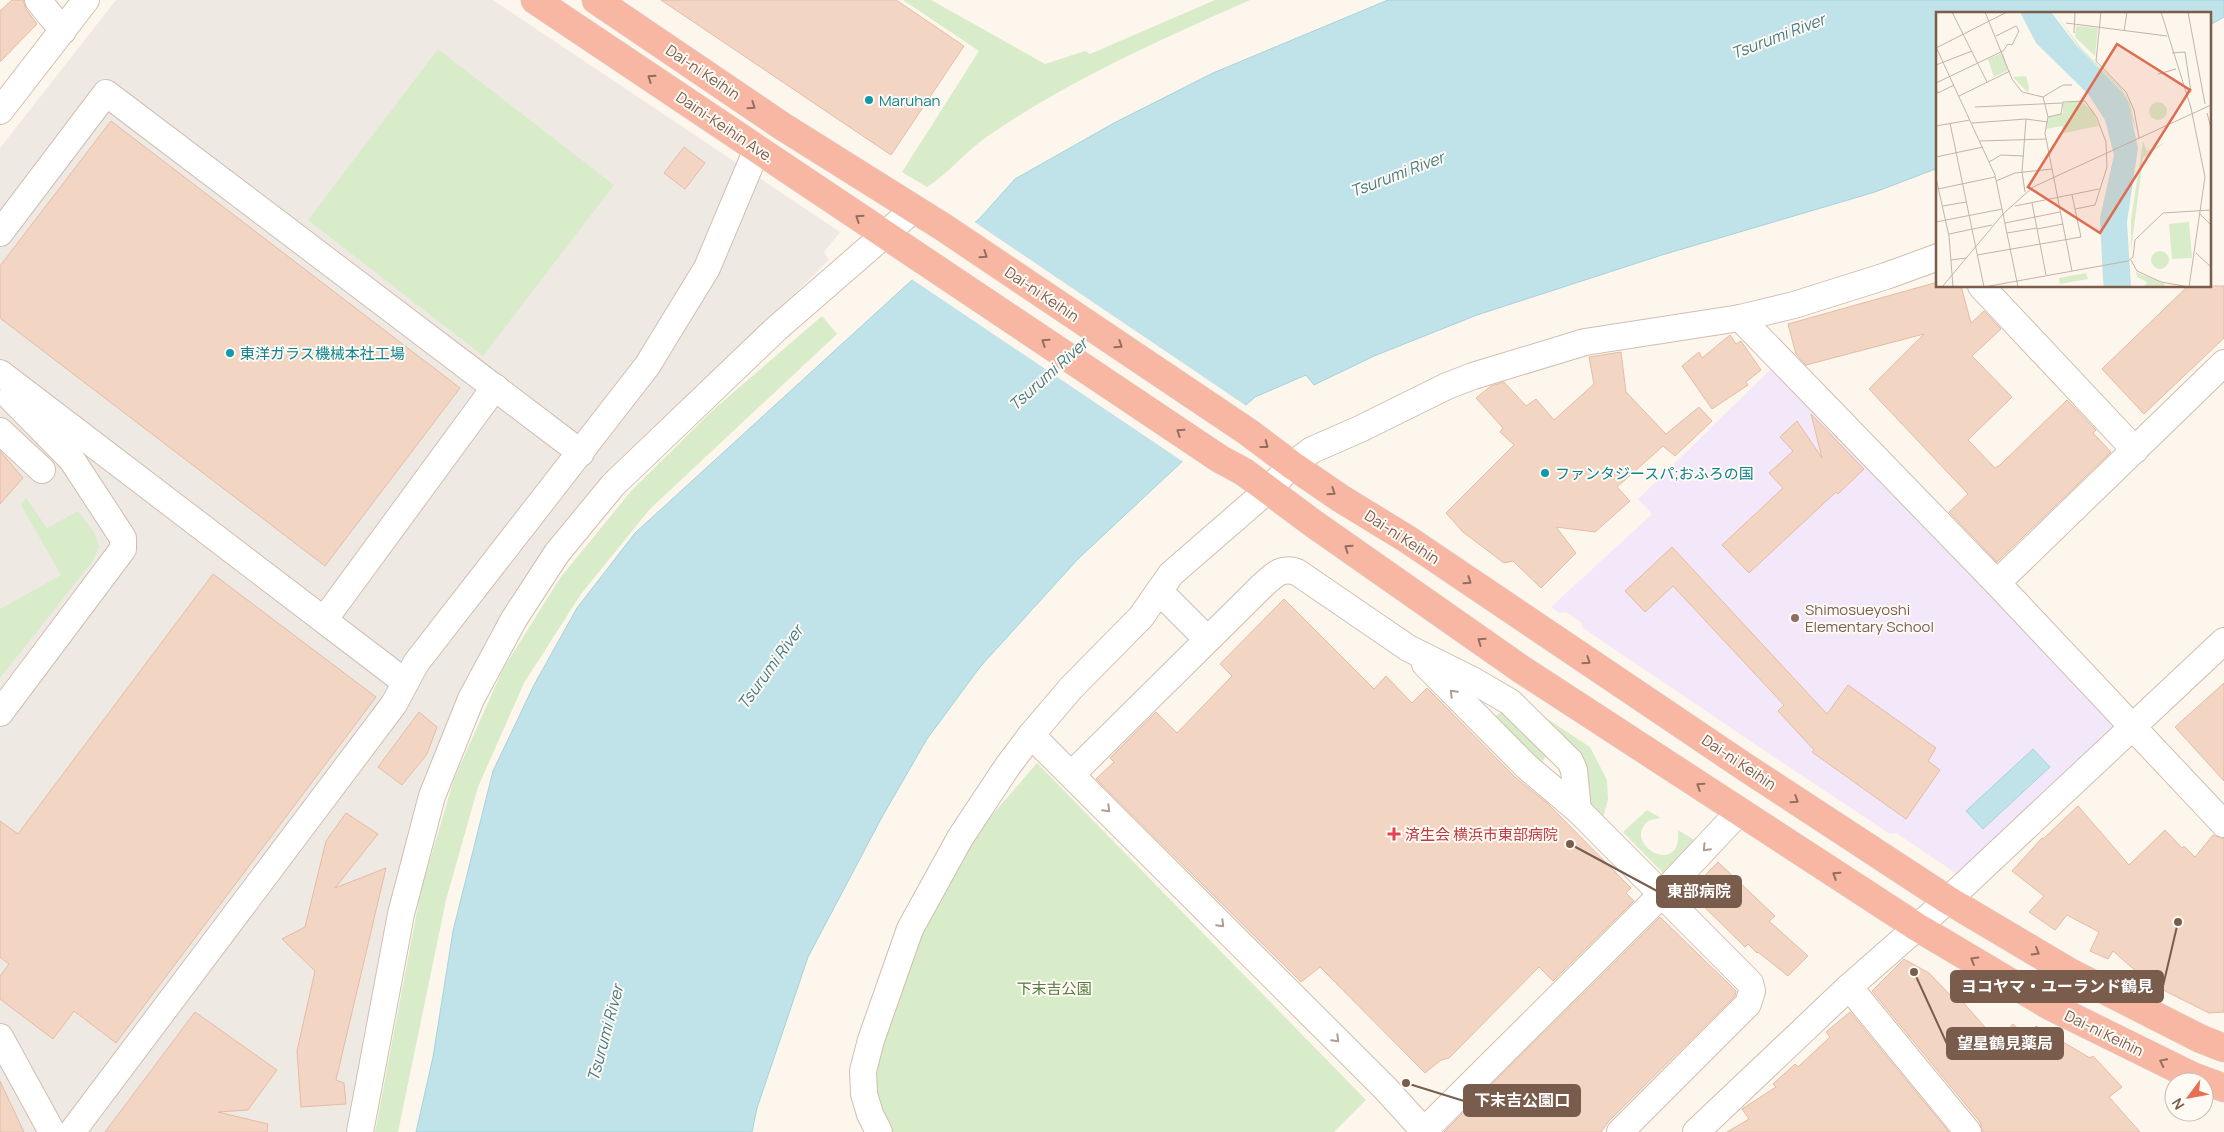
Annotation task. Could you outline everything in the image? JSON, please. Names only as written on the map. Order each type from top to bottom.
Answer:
[{"type":"highway","name":"Daini-Keihin Ave.","points":[[535,0],[914,254]]},
{"type":"highway","name":"Dai-ni Keihin","points":[[596,0],[782,126],[943,227],[1238,425],[1292,465],[1407,539],[1948,900],[2071,973],[2201,1039],[2224,1048]]},
{"type":"highway","name":"Dai-ni Keihin","points":[[914,254],[1220,459],[1269,489],[1314,524],[1521,669],[1917,927],[2050,1006],[2192,1076],[2224,1088]]},
{"type":"street","points":[[38,0],[63,31]]},
{"type":"street","points":[[0,111],[86,0]]},
{"type":"street","points":[[0,233],[106,93],[580,453]]},
{"type":"street","points":[[72,1132],[394,704],[404,682],[416,663],[646,366],[707,268],[757,149]]},
{"type":"street","points":[[360,1132],[402,914],[432,796],[471,699],[514,619],[557,553],[613,486],[776,329],[914,209]]},
{"type":"street","points":[[878,1132],[866,1101],[863,1071],[873,1033],[910,929],[960,838],[1007,767],[1070,688],[1141,617],[1171,574],[1269,489],[1292,465],[1312,450],[1360,429],[1447,386],[1473,376],[1585,342],[1740,318],[1794,305],[1886,276],[1936,258]]},
{"type":"street","points":[[1983,288],[2135,450]]},
{"type":"street","points":[[1740,318],[1997,582],[2224,824]]},
{"type":"street","points":[[1997,582],[2224,363]]},
{"type":"street","points":[[0,373],[404,682]]},
{"type":"street","points":[[0,387],[72,460],[123,538],[123,549],[0,712]]},
{"type":"street","points":[[324,620],[495,387]]},
{"type":"street","points":[[0,431],[42,470]]},
{"type":"street","points":[[1072,774],[1172,687],[1207,639],[1264,584],[1277,573],[1288,569],[1297,572],[1408,648],[1474,681],[1510,702],[1570,761],[1574,770],[1578,810]]},
{"type":"street","points":[[1159,591],[1207,639]]},
{"type":"street","points":[[1696,1132],[1849,987],[1948,900],[2224,640]]},
{"type":"street","points":[[1408,648],[1527,767],[1578,810],[1750,983],[1752,991],[1748,1004],[1620,1132]]},
{"type":"street","points":[[1488,727],[1485,720],[1489,708],[1500,702],[1510,702]]},
{"type":"street","points":[[1032,736],[1385,1088],[1424,1132],[1662,894],[1739,812]]},
{"type":"street","points":[[1527,767],[1538,770],[1545,769],[1550,765],[1556,752],[1554,745]]},
{"type":"street","points":[[1849,987],[1968,1132]]},
{"type":"street","points":[[0,1037],[52,1132]]},
{"type":"shaded area","points":[[116,0],[493,0],[840,232],[824,252],[829,260],[604,481],[489,642],[348,1132],[0,1132],[0,148]]},
{"type":"shaded area","name":"Shimosueyoshi Elementary School","points":[[1775,365],[2115,720],[2115,732],[1960,876],[1896,833],[1890,834],[1768,753],[1583,628],[1581,622],[1566,612],[1559,613],[1551,607],[1652,514],[1638,499]]},
{"type":"green space","points":[[903,0],[931,0],[1045,64],[1085,51],[1090,54],[1215,0],[1250,0],[1116,62],[1050,97],[988,136],[927,187],[902,172],[979,51]]},
{"type":"green space","points":[[438,49],[614,185],[483,356],[308,220]]},
{"type":"green space","points":[[822,316],[837,334],[650,509],[581,594],[524,683],[478,787],[446,900],[398,1132],[375,1132],[421,890],[454,779],[503,669],[560,578],[632,490],[713,410]]},
{"type":"green space","points":[[26,498],[47,528],[78,511],[94,532],[99,547],[92,562],[0,678],[0,609],[61,575],[21,505]]},
{"type":"green space","points":[[1517,699],[1590,747],[1607,780],[1608,800],[1602,821]]},
{"type":"green space","points":[[1503,711],[1549,752],[1541,763],[1495,725],[1495,716]]},
{"type":"green space","name":"下末吉公園","points":[[1037,763],[1366,1100],[1334,1132],[887,1132],[872,1094],[878,1043],[919,932],[965,846]]},
{"type":"green space","points":[[1647,810],[1661,818],[1647,822],[1641,831],[1642,840],[1647,848],[1655,853],[1664,855],[1672,853],[1677,845],[1678,830],[1699,843],[1670,873],[1663,873],[1623,832]]},
{"type":"water","name":"Tsurumi River","points":[[1388,0],[2224,0],[2224,17],[2212,24],[2212,12],[1936,12],[1936,169],[1875,192],[1662,255],[1477,315],[1374,356],[1314,385],[1306,375],[1255,397],[1186,458],[1078,559],[980,667],[927,739],[882,817],[808,957],[757,1108],[752,1132],[416,1132],[433,1057],[453,931],[493,771],[534,685],[577,608],[635,533],[981,217],[1015,179],[1114,123],[1213,73]]},
{"type":"water","points":[[2033,749],[2050,767],[1983,829],[1966,811]]},
{"type":"pier","points":[[973,221],[1248,407],[1185,463],[910,278]]},
{"type":"building","points":[[12,0],[23,0],[26,9],[37,24],[0,62],[0,11]]},
{"type":"building","name":"Maruhan","points":[[661,0],[896,0],[964,46],[891,155]]},
{"type":"building","name":"東洋ガラス機械本社工場","points":[[111,121],[460,388],[325,566],[0,318],[0,266]]},
{"type":"building","points":[[684,147],[705,163],[685,189],[664,173]]},
{"type":"building","points":[[1936,283],[1936,288],[1962,288],[1971,323],[1984,311],[2001,329],[1972,356],[2012,397],[1968,440],[1995,468],[2067,400],[2096,430],[2093,433],[2111,452],[1997,562],[1949,512],[1968,494],[1869,389],[1924,334],[1806,365],[1796,354],[1788,324]]},
{"type":"building","points":[[2224,286],[2224,338],[2144,414],[2102,369],[2186,288]]},
{"type":"building","points":[[1730,335],[1736,344],[1741,341],[1761,370],[1746,382],[1748,385],[1712,409],[1682,366],[1699,352],[1702,358]]},
{"type":"building","name":"ファンタジースパ;おふろの国","points":[[1621,352],[1626,392],[1666,434],[1699,407],[1712,421],[1675,456],[1663,446],[1617,487],[1630,501],[1595,532],[1556,527],[1576,553],[1541,588],[1513,561],[1504,563],[1463,532],[1446,513],[1514,445],[1500,432],[1503,428],[1476,398],[1491,386],[1504,382],[1526,406],[1536,399],[1554,420],[1594,384],[1589,357]]},
{"type":"building","points":[[1811,414],[1864,469],[1838,494],[1836,492],[1749,573],[1722,545],[1783,488],[1769,473],[1793,451],[1780,437],[1797,421],[1822,458]]},
{"type":"building","points":[[0,451],[23,478],[0,504]]},
{"type":"building","points":[[1672,547],[1827,714],[1848,685],[1936,748],[1928,761],[1940,770],[1906,819],[1812,752],[1814,750],[1778,711],[1784,705],[1673,586],[1645,612],[1625,591]]},
{"type":"building","points":[[213,574],[376,697],[116,1043],[74,1011],[53,1039],[0,999],[0,976],[9,964],[0,957],[0,821],[18,834]]},
{"type":"building","points":[[1284,599],[1374,689],[1386,676],[1412,703],[1427,688],[1516,778],[1547,803],[1631,888],[1626,893],[1634,901],[1553,981],[1539,967],[1449,1058],[1441,1060],[1425,1073],[1320,967],[1301,982],[1096,779],[1114,762],[1110,758],[1156,712],[1177,733],[1232,676],[1220,664]]},
{"type":"building","points":[[2224,683],[2224,781],[2175,727]]},
{"type":"building","points":[[419,712],[437,727],[427,754],[402,785],[378,767]]},
{"type":"building","points":[[2078,806],[2129,865],[2165,830],[2182,848],[2184,846],[2195,857],[2213,835],[2224,839],[2224,1012],[2209,1013],[2165,991],[2155,982],[2146,980],[2113,951],[2108,959],[2090,951],[2099,932],[2067,915],[2055,930],[2029,912],[2044,896],[2012,871],[2042,838]]},
{"type":"building","points":[[346,813],[378,834],[335,888],[386,868],[336,1080],[344,1083],[346,1104],[301,1107],[297,1051],[315,971],[282,939],[305,927],[326,841]]},
{"type":"building","points":[[1718,862],[1775,916],[1769,921],[1808,956],[1788,976],[1748,944],[1745,947],[1689,892]]},
{"type":"building","points":[[1660,917],[1736,991],[1735,996],[1609,1121],[1601,1132],[1444,1132]]},
{"type":"building","points":[[1904,959],[1929,973],[1952,997],[1955,993],[1997,1041],[2013,1024],[2026,1036],[2036,1026],[2090,1058],[2093,1056],[2122,1087],[2109,1097],[2140,1132],[1983,1132],[1980,1122],[1872,991]]},
{"type":"building","points":[[195,1012],[277,1070],[248,1110],[218,1112],[268,1124],[267,1132],[105,1132]]},
{"type":"building","points":[[1850,1012],[1949,1132],[1727,1132],[1749,1119],[1742,1109],[1776,1087],[1773,1084],[1795,1064],[1798,1067],[1830,1037],[1826,1032]]},
{"type":"building","points":[[0,1081],[24,1132],[0,1132]]},
{"type":"place","name":"Maruhan","points":[[869,100]]},
{"type":"place","name":"東洋ガラス機械本社工場","points":[[230,353]]},
{"type":"place","name":"ファンタジースパ;おふろの国","points":[[1545,473]]},
{"type":"place","name":"Shimosueyoshi Elementary School","points":[[1795,618]]},
{"type":"place","name":"済生会 横浜市東部病院","points":[[1394,834]]},
{"type":"place","name":"東部病院","points":[[1570,844]]},
{"type":"place","name":"ヨコヤマ・ユーランド鶴見","points":[[2178,922]]},
{"type":"place","name":"望星鶴見薬局","points":[[1914,972]]},
{"type":"place","name":"下末吉公園口","points":[[1406,1083]]}]
